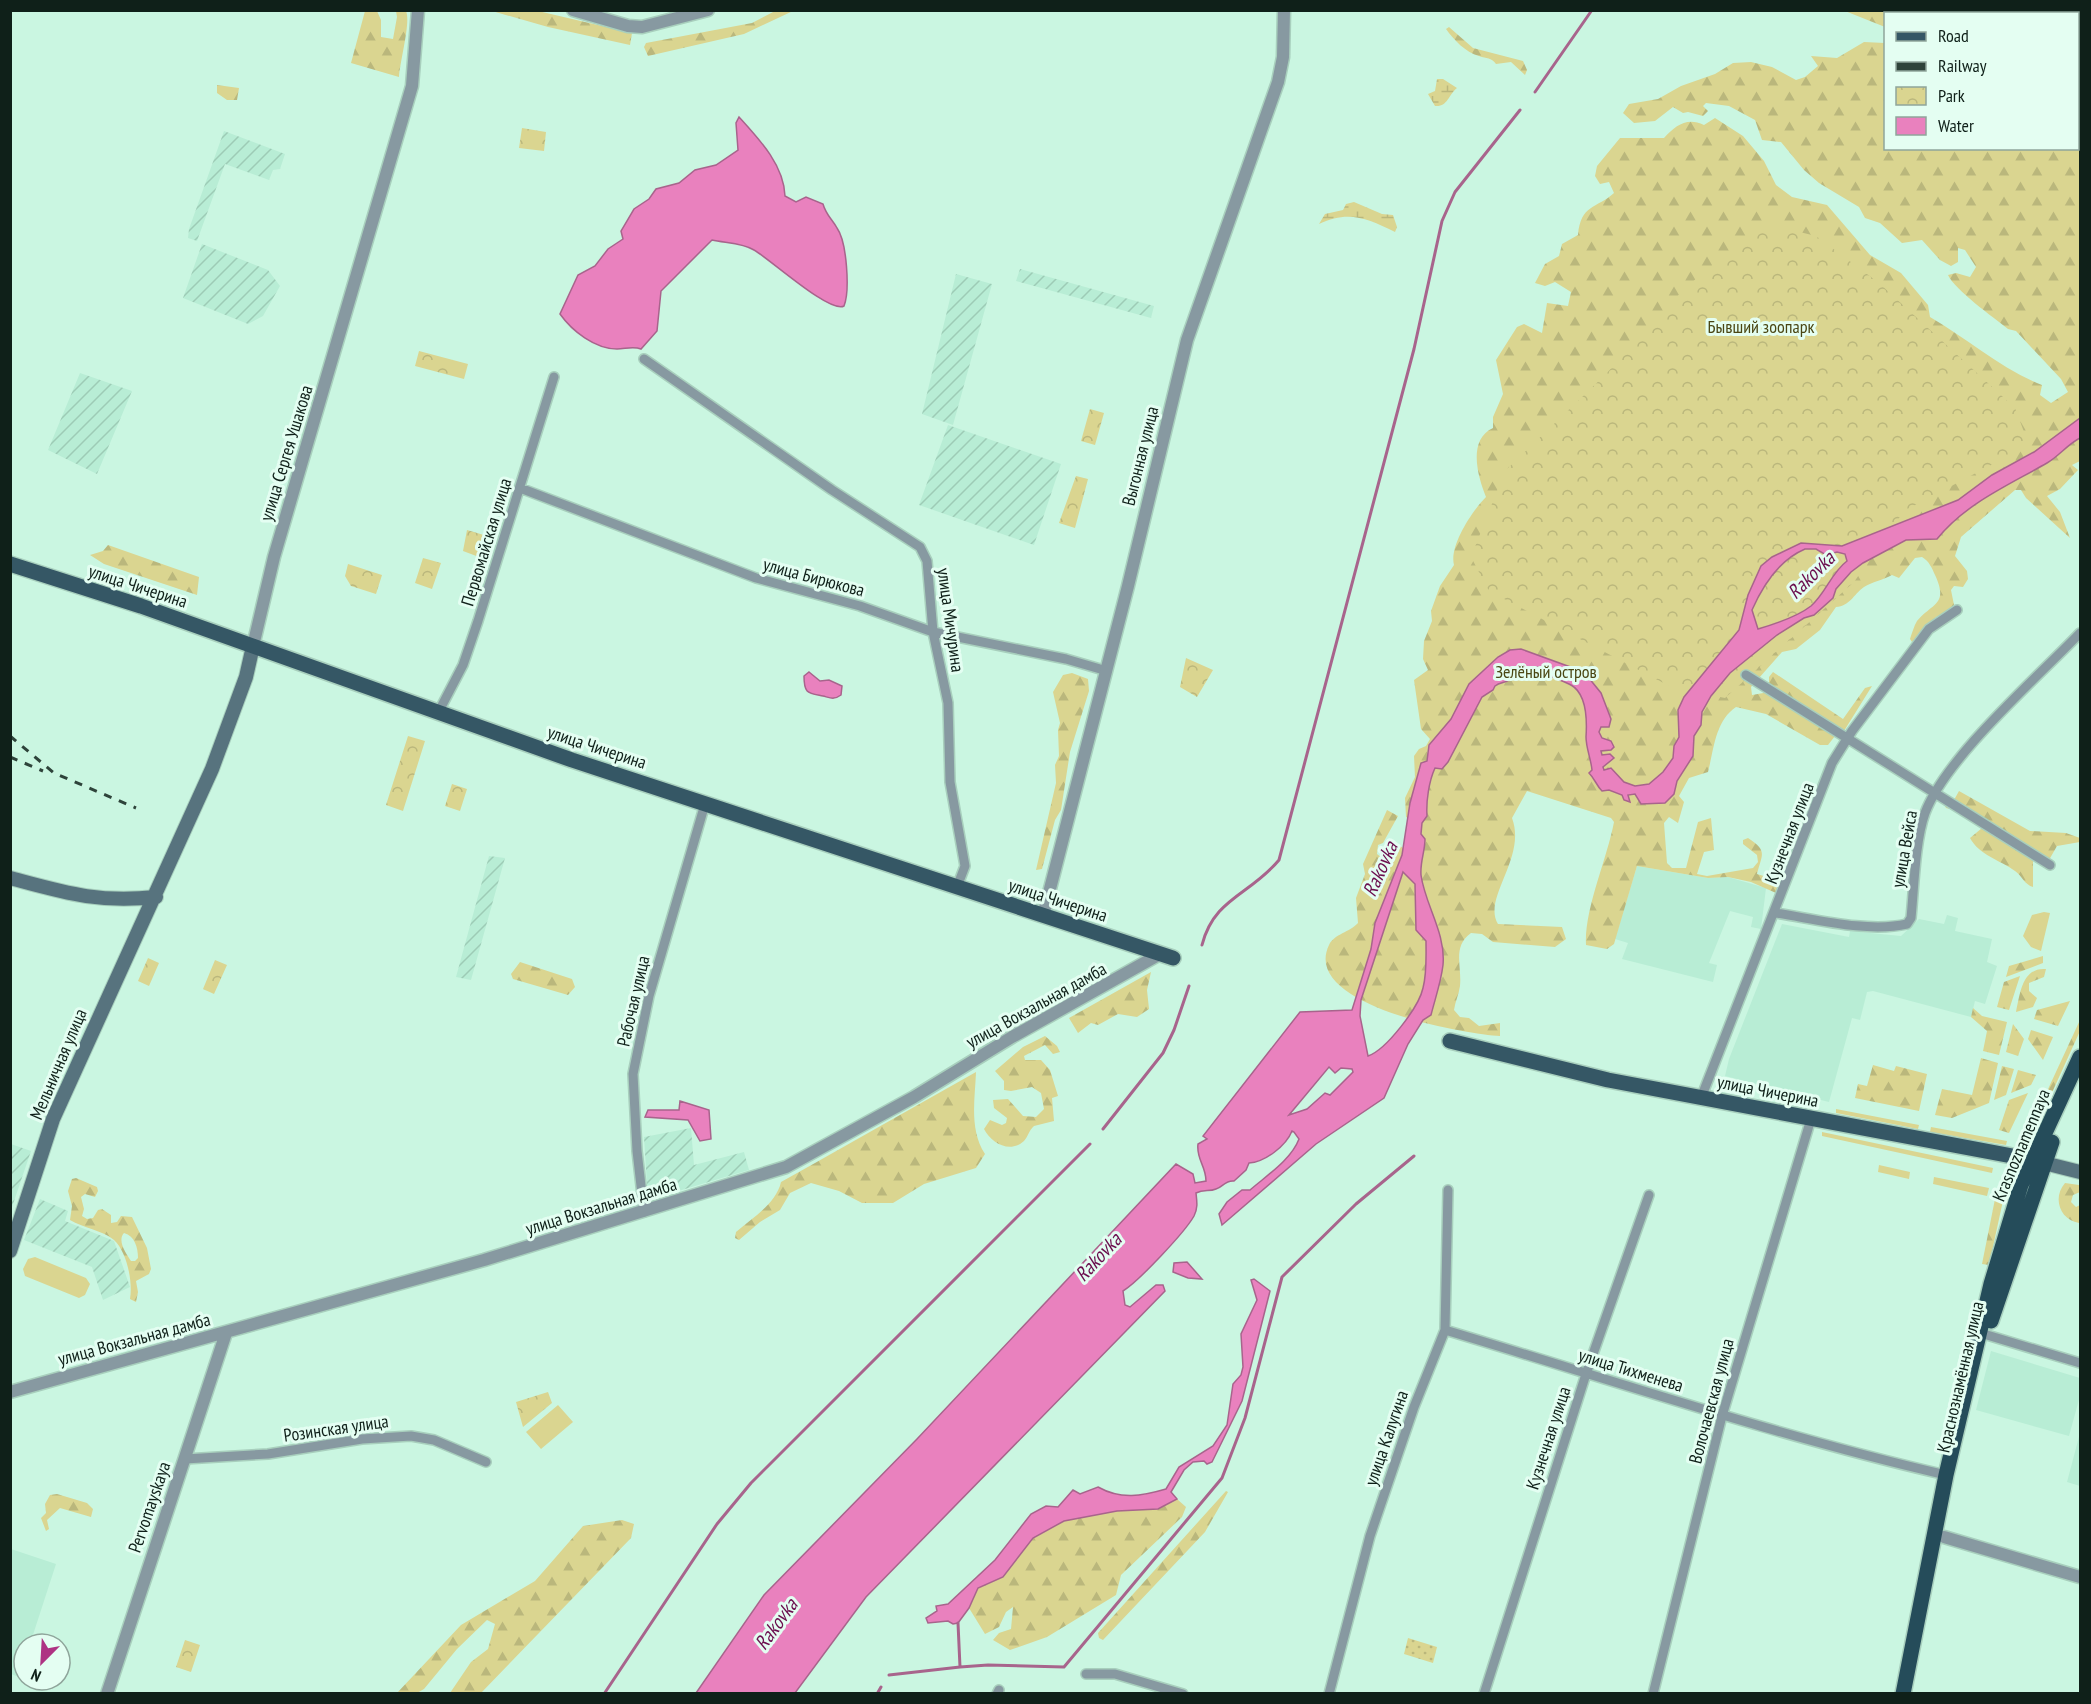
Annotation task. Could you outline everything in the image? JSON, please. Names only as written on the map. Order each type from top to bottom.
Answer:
[{"type":"highway","name":"Krasnoznamennaya","points":[[2038,1161],[2080,1057]]},
{"type":"highway","name":"Краснознамённая улица","points":[[1903,1694],[1946,1475],[1982,1335],[2038,1161],[2080,1080]]},
{"type":"highway","name":"Краснознамённая улица","points":[[1912,1694],[1982,1335]]},
{"type":"main road","name":"улица Чичерина","points":[[10,564],[253,646],[438,713],[705,804],[1167,956]]},
{"type":"main road","name":"улица Сергея Ушакова","points":[[156,897],[225,737],[246,678],[253,646]]},
{"type":"main road","points":[[10,878],[94,899],[118,901],[156,897]]},
{"type":"main road","name":"Мельничная улица","points":[[10,1251],[53,1119],[110,989],[156,897]]},
{"type":"main road","name":"улица Чичерина","points":[[1450,1041],[1608,1080],[2038,1161],[2080,1172]]},
{"type":"street","name":"улица Сергея Ушакова","points":[[253,646],[284,521],[412,87],[418,10]]},
{"type":"street","points":[[573,10],[628,26],[642,27],[708,10]]},
{"type":"street","name":"Выгонная улица","points":[[1043,915],[1107,671],[1187,340],[1278,82],[1283,57],[1284,10]]},
{"type":"street","name":"улица Мичурина","points":[[644,359],[832,490],[920,547],[929,577],[933,632],[948,704],[950,782],[965,866],[957,887]]},
{"type":"street","name":"Первомайская улица","points":[[438,713],[463,665],[554,377]]},
{"type":"street","name":"улица Бирюкова","points":[[520,488],[756,578],[860,606],[933,632],[1066,659],[1107,671]]},
{"type":"street","name":"Кузнечная улица","points":[[1701,1098],[1776,913],[1832,763],[1847,739],[1929,629],[1957,610]]},
{"type":"street","name":"улица Вейса","points":[[1776,913],[1834,923],[1891,927],[1907,924],[1911,918],[1924,816],[1935,793],[1966,750],[2080,633]]},
{"type":"street","points":[[1746,675],[2050,865]]},
{"type":"street","name":"Рабочая улица","points":[[644,1212],[637,1151],[633,1074],[649,996],[705,804]]},
{"type":"street","name":"улица Вокзальная дамба","points":[[10,1392],[226,1333],[644,1212],[786,1167],[914,1097],[1012,1037],[1167,956]]},
{"type":"street","name":"Волочаевская улица","points":[[1653,1694],[1722,1416],[1811,1119]]},
{"type":"street","name":"улица Калугина","points":[[1329,1694],[1370,1536],[1414,1407],[1445,1330],[1448,1190]]},
{"type":"street","name":"Кузнечная улица","points":[[1484,1694],[1586,1374],[1649,1194]]},
{"type":"street","name":"улица Тихменева","points":[[1445,1330],[1722,1416],[1871,1458],[1946,1475]]},
{"type":"street","name":"Pervomayskaya","points":[[106,1694],[226,1333]]},
{"type":"street","points":[[1982,1335],[2080,1363]]},
{"type":"street","name":"Розинская улица","points":[[185,1459],[268,1454],[362,1439],[411,1436],[434,1440],[486,1462]]},
{"type":"street","points":[[1944,1538],[2080,1577]]},
{"type":"street","points":[[1086,1674],[1115,1674],[1183,1694]]},
{"type":"shaded area","points":[[224,131],[285,154],[280,169],[273,170],[269,180],[225,164],[197,241],[188,238],[189,229]]},
{"type":"shaded area","points":[[202,244],[268,270],[280,286],[263,316],[248,324],[183,298]]},
{"type":"shaded area","points":[[1020,269],[1154,306],[1151,318],[1016,281]]},
{"type":"shaded area","points":[[956,274],[992,284],[953,425],[922,414]]},
{"type":"shaded area","points":[[80,373],[132,391],[97,474],[48,450]]},
{"type":"shaded area","points":[[948,425],[1061,464],[1034,545],[919,505]]},
{"type":"shaded area","points":[[489,856],[505,858],[471,980],[456,977]]},
{"type":"shaded area","points":[[1637,866],[1708,878],[1728,877],[1766,888],[1761,929],[1751,927],[1753,917],[1730,911],[1709,963],[1717,965],[1713,982],[1622,959],[1628,943],[1615,939]]},
{"type":"shaded area","points":[[1947,915],[1958,918],[1955,931],[1992,939],[1987,962],[1997,966],[1985,1004],[1975,1001],[1971,1017],[1873,991],[1867,992],[1860,1020],[1852,1018],[1829,1102],[1725,1076],[1729,1059],[1782,924],[1849,937],[1850,931],[1901,936],[1919,919],[1944,924]]},
{"type":"shaded area","points":[[691,1128],[694,1165],[744,1152],[749,1170],[648,1200],[644,1137]]},
{"type":"shaded area","points":[[10,1144],[31,1151],[11,1210]]},
{"type":"shaded area","points":[[40,1199],[68,1211],[65,1221],[114,1241],[130,1287],[103,1300],[92,1267],[24,1240]]},
{"type":"shaded area","points":[[1991,1351],[2080,1378],[2080,1396],[2069,1436],[1976,1410]]},
{"type":"shaded area","points":[[2080,1433],[2080,1486],[2067,1482]]},
{"type":"shaded area","points":[[11,1549],[56,1564],[34,1632],[12,1632],[11,1674]]},
{"type":"green space","points":[[365,11],[377,11],[381,20],[381,37],[393,39],[396,11],[406,11],[406,32],[399,77],[351,63]]},
{"type":"green space","points":[[492,11],[538,11],[632,33],[630,45],[548,27]]},
{"type":"green space","points":[[775,11],[793,11],[744,34],[648,56],[644,47],[646,43],[752,23]]},
{"type":"green space","points":[[1845,11],[1931,11],[1884,12],[1884,27]]},
{"type":"green space","name":"Зелёный остров","points":[[2080,11],[2080,461],[2072,465],[2078,470],[2060,489],[2047,496],[2060,512],[2070,538],[2026,498],[2021,490],[2015,490],[1961,537],[1955,556],[1967,571],[1968,579],[1963,587],[1954,586],[1951,590],[1954,605],[1947,613],[1936,617],[1912,642],[1910,639],[1917,621],[1937,602],[1940,592],[1931,567],[1922,557],[1915,558],[1899,578],[1892,575],[1864,587],[1848,602],[1836,607],[1820,630],[1796,649],[1782,652],[1751,687],[1752,695],[1769,692],[1769,677],[1773,672],[1843,719],[1865,688],[1872,686],[1839,739],[1835,736],[1828,745],[1820,745],[1766,714],[1736,707],[1729,713],[1716,736],[1708,772],[1689,778],[1679,796],[1684,802],[1678,823],[1669,817],[1664,823],[1667,863],[1672,868],[1686,868],[1698,822],[1711,818],[1714,850],[1704,852],[1697,874],[1707,876],[1753,868],[1758,862],[1757,855],[1743,844],[1743,840],[1748,838],[1759,846],[1762,853],[1757,874],[1767,877],[1773,862],[1781,858],[1787,859],[1776,893],[1751,882],[1728,877],[1708,878],[1637,866],[1614,944],[1607,949],[1586,945],[1586,931],[1592,900],[1614,822],[1611,818],[1527,791],[1512,818],[1515,833],[1514,848],[1499,890],[1495,914],[1498,924],[1562,927],[1566,939],[1555,947],[1493,942],[1482,934],[1471,933],[1465,938],[1460,950],[1460,986],[1454,1010],[1460,1017],[1469,1018],[1479,1026],[1500,1023],[1500,1036],[1422,1022],[1361,1000],[1338,984],[1327,966],[1329,945],[1331,941],[1358,923],[1356,898],[1365,874],[1363,864],[1387,810],[1398,816],[1383,843],[1378,845],[1377,854],[1381,857],[1389,847],[1396,843],[1403,848],[1409,819],[1406,817],[1405,798],[1415,777],[1414,756],[1419,749],[1426,746],[1430,739],[1421,729],[1414,680],[1428,670],[1423,659],[1424,641],[1432,621],[1431,611],[1440,586],[1454,565],[1453,557],[1458,539],[1474,511],[1486,497],[1478,470],[1477,450],[1485,434],[1493,428],[1493,417],[1503,394],[1496,360],[1517,327],[1524,324],[1542,333],[1547,303],[1568,306],[1571,292],[1555,282],[1545,286],[1535,283],[1545,264],[1559,256],[1562,244],[1578,235],[1582,218],[1586,212],[1614,193],[1609,182],[1600,184],[1595,176],[1597,166],[1620,138],[1664,138],[1673,129],[1687,122],[1704,125],[1715,118],[1743,136],[1764,161],[1776,185],[1792,197],[1827,205],[1870,255],[1901,273],[1928,305],[1930,317],[2013,371],[2042,385],[2040,395],[2051,403],[2068,392],[2061,379],[2016,331],[2008,329],[1984,311],[1952,281],[1948,275],[1956,273],[1970,277],[1976,267],[1965,250],[1958,248],[1958,262],[1951,266],[1940,260],[1922,240],[1902,243],[1880,223],[1865,218],[1859,207],[1819,183],[1804,170],[1781,142],[1762,140],[1755,120],[1729,106],[1706,103],[1703,106],[1708,111],[1703,116],[1683,113],[1673,107],[1655,121],[1634,123],[1623,113],[1629,104],[1658,99],[1681,86],[1715,74],[1733,63],[1751,62],[1772,67],[1796,80],[1805,77],[1818,66],[1811,56],[1837,58],[1864,42],[1884,43],[1884,150],[2079,150],[2079,12],[1962,12]]},
{"type":"green space","points":[[1449,27],[1473,48],[1523,61],[1527,70],[1525,75],[1511,62],[1496,64],[1491,59],[1469,52],[1449,33],[1446,29]]},
{"type":"green space","points":[[1437,79],[1443,79],[1457,88],[1443,105],[1435,106],[1428,94],[1435,91]]},
{"type":"green space","points":[[217,85],[239,88],[237,100],[227,100],[217,93]]},
{"type":"green space","points":[[522,128],[546,132],[544,151],[519,148]]},
{"type":"green space","points":[[1354,202],[1382,214],[1393,215],[1397,227],[1395,232],[1366,220],[1348,217],[1339,217],[1319,224],[1325,214],[1343,210],[1346,204]]},
{"type":"green space","name":"Зелёный остров","points":[[1763,223],[1816,236],[1879,283],[2015,408],[2029,445],[1904,511],[1854,582],[1725,698],[1671,687],[1489,591],[1471,557],[1505,471],[1605,375],[1685,288]]},
{"type":"green space","points":[[419,351],[468,364],[464,379],[415,366]]},
{"type":"green space","points":[[1090,409],[1104,413],[1095,445],[1081,441]]},
{"type":"green space","points":[[1076,476],[1088,479],[1075,528],[1059,523]]},
{"type":"green space","points":[[467,530],[494,538],[487,560],[463,551]]},
{"type":"green space","points":[[108,545],[199,577],[197,595],[104,564],[90,555],[103,551]]},
{"type":"green space","points":[[423,558],[441,563],[432,589],[415,583]]},
{"type":"green space","points":[[348,564],[382,575],[376,594],[351,586],[345,576]]},
{"type":"green space","points":[[1186,658],[1213,670],[1197,697],[1180,687]]},
{"type":"green space","points":[[1072,673],[1088,679],[1089,691],[1070,752],[1061,810],[1055,820],[1042,869],[1036,870],[1056,783],[1055,765],[1059,756],[1060,723],[1053,692],[1063,675]]},
{"type":"green space","points":[[408,736],[425,741],[403,811],[386,805]]},
{"type":"green space","points":[[452,784],[467,789],[460,811],[445,806]]},
{"type":"green space","points":[[1959,791],[2030,831],[2066,833],[2080,838],[2080,842],[2057,846],[2049,860],[2033,858],[2033,887],[2030,886],[2015,871],[1984,853],[1974,844],[1970,838],[1982,828],[1981,817],[1946,808],[1944,804],[1954,800]]},
{"type":"green space","points":[[2050,913],[2041,951],[2031,947],[2023,936],[2032,915]]},
{"type":"green space","points":[[2043,956],[2043,963],[2006,977],[2009,966]]},
{"type":"green space","points":[[148,958],[159,963],[149,986],[138,981]]},
{"type":"green space","points":[[215,960],[227,965],[214,994],[203,989]]},
{"type":"green space","points":[[520,962],[572,979],[575,987],[568,995],[513,979],[511,974]]},
{"type":"green space","points":[[2046,969],[2044,977],[2029,983],[2029,991],[2037,998],[2033,1007],[2016,1012],[2021,990],[2027,977],[2032,972]]},
{"type":"green space","points":[[1151,972],[1147,990],[1149,1009],[1137,1017],[1118,1014],[1098,1025],[1091,1023],[1078,1033],[1069,1018]]},
{"type":"green space","points":[[2020,976],[2009,1010],[1997,1007],[2004,982]]},
{"type":"green space","points":[[2070,1001],[2058,1026],[2034,1019],[2037,1010]]},
{"type":"green space","points":[[1973,1008],[1982,1016],[2007,1022],[1999,1055],[1983,1051],[1987,1031],[1971,1017]]},
{"type":"green space","points":[[2080,1020],[2080,1031],[2035,1130],[2030,1128]]},
{"type":"green space","points":[[2013,1024],[2024,1039],[2018,1056],[2006,1052]]},
{"type":"green space","points":[[2031,1030],[2053,1037],[2043,1060],[2028,1039]]},
{"type":"green space","points":[[1045,1036],[1057,1046],[1060,1052],[1053,1054],[1045,1045],[1024,1056],[1025,1060],[1041,1060],[1050,1070],[1058,1096],[1052,1098],[1054,1121],[1034,1126],[1019,1145],[1007,1147],[1001,1145],[991,1139],[984,1129],[990,1120],[1002,1125],[1006,1123],[1007,1118],[994,1108],[993,1100],[1008,1099],[1023,1116],[1036,1117],[1044,1109],[1041,1093],[1032,1087],[1004,1090],[1004,1081],[995,1071],[1023,1047]]},
{"type":"green space","points":[[1981,1058],[1998,1063],[1989,1103],[1952,1118],[1935,1115],[1942,1089],[1972,1095]]},
{"type":"green space","points":[[1873,1065],[1894,1071],[1896,1066],[1927,1074],[1919,1111],[1855,1098],[1858,1084],[1867,1086]]},
{"type":"green space","points":[[2002,1066],[2014,1069],[2006,1095],[1994,1100]]},
{"type":"green space","points":[[2018,1070],[2036,1075],[2031,1085],[2011,1093]]},
{"type":"green space","points":[[976,1072],[975,1124],[985,1154],[976,1168],[924,1184],[893,1203],[862,1203],[839,1191],[811,1183],[790,1193],[780,1210],[760,1222],[739,1240],[735,1238],[736,1232],[769,1204],[781,1182]]},
{"type":"green space","points":[[2028,1093],[2009,1133],[1999,1130],[2009,1100]]},
{"type":"green space","points":[[1836,1109],[1919,1125],[1918,1129],[1836,1113]]},
{"type":"green space","points":[[1931,1127],[2007,1141],[2006,1145],[1930,1132]]},
{"type":"green space","points":[[1822,1132],[1993,1168],[1992,1173],[1822,1136]]},
{"type":"green space","points":[[1879,1165],[1910,1172],[1909,1179],[1878,1172]]},
{"type":"green space","points":[[1934,1177],[1989,1188],[1987,1196],[1933,1184]]},
{"type":"green space","points":[[2080,1177],[2080,1192],[2073,1195],[2071,1202],[2076,1207],[2080,1205],[2079,1223],[2067,1218],[2063,1213],[2060,1208],[2059,1195],[2065,1183],[2079,1185]]},
{"type":"green space","points":[[76,1178],[97,1187],[95,1197],[85,1194],[81,1197],[84,1209],[82,1216],[87,1219],[93,1218],[98,1210],[102,1209],[111,1215],[111,1223],[117,1222],[121,1216],[132,1217],[147,1248],[151,1269],[149,1274],[136,1281],[138,1292],[136,1302],[130,1299],[131,1284],[128,1268],[119,1245],[104,1234],[70,1220],[72,1206],[68,1191],[72,1179]],"holes":[[[124,1233],[136,1246],[138,1258],[135,1261],[131,1261],[121,1240]]]},
{"type":"green space","points":[[1996,1194],[2004,1196],[1989,1265],[1982,1264]]},
{"type":"green space","points":[[35,1257],[86,1278],[90,1284],[85,1295],[79,1298],[25,1276],[23,1269],[28,1259]]},
{"type":"green space","points":[[548,1392],[552,1403],[523,1427],[516,1402]]},
{"type":"green space","points":[[558,1405],[573,1422],[541,1449],[526,1432]]},
{"type":"green space","points":[[1226,1491],[1228,1492],[1205,1532],[1103,1640],[1099,1638],[1098,1633]]},
{"type":"green space","points":[[57,1494],[87,1503],[93,1509],[91,1517],[60,1508],[47,1520],[49,1529],[46,1531],[41,1518],[46,1513],[45,1504],[50,1495]]},
{"type":"green space","points":[[1177,1499],[1186,1507],[1182,1517],[1121,1575],[1116,1595],[1047,1637],[1010,1650],[993,1640],[999,1633],[1011,1629],[1013,1607],[1006,1612],[999,1627],[985,1634],[969,1608],[978,1588],[1003,1577],[1033,1538],[1064,1521],[1117,1511],[1158,1509]]},
{"type":"green space","points":[[622,1520],[634,1524],[631,1538],[481,1693],[450,1693],[471,1662],[488,1649],[495,1624],[487,1620],[457,1649],[424,1689],[417,1693],[397,1693],[461,1625],[535,1581],[583,1526]]},
{"type":"green space","points":[[1408,1638],[1437,1647],[1433,1663],[1404,1654]]},
{"type":"green space","points":[[185,1640],[200,1645],[191,1672],[176,1667]]},
{"type":"water","points":[[739,117],[762,143],[775,163],[784,185],[785,196],[796,202],[806,197],[823,204],[837,228],[843,244],[846,267],[847,289],[844,306],[826,302],[750,248],[712,240],[661,291],[657,331],[641,349],[609,348],[585,338],[560,314],[578,275],[595,266],[608,249],[623,239],[621,231],[634,209],[649,199],[656,189],[679,183],[695,170],[716,165],[738,150],[736,123]]},
{"type":"water","name":"Rakovka","points":[[2080,418],[2080,438],[2051,460],[1975,505],[1948,526],[1937,539],[1906,540],[1863,563],[1851,572],[1836,589],[1833,598],[1814,615],[1804,618],[1777,635],[1730,673],[1711,696],[1702,712],[1701,725],[1694,736],[1693,756],[1677,781],[1674,794],[1665,803],[1641,804],[1635,794],[1628,795],[1630,802],[1624,800],[1622,795],[1600,789],[1589,773],[1592,770],[1586,741],[1586,716],[1583,701],[1571,685],[1549,676],[1539,667],[1529,668],[1495,686],[1482,697],[1448,762],[1442,769],[1435,768],[1430,785],[1427,816],[1422,823],[1421,834],[1425,839],[1421,875],[1441,942],[1443,965],[1431,1015],[1423,1020],[1408,1044],[1384,1098],[1316,1144],[1222,1225],[1219,1214],[1227,1202],[1242,1190],[1250,1190],[1290,1154],[1299,1139],[1294,1132],[1292,1131],[1285,1142],[1274,1152],[1262,1160],[1249,1163],[1246,1170],[1234,1181],[1213,1190],[1196,1193],[1197,1208],[1194,1216],[1161,1256],[1123,1291],[1125,1305],[1130,1307],[1156,1285],[1163,1285],[1165,1291],[866,1597],[795,1693],[696,1693],[764,1595],[917,1439],[1176,1164],[1193,1174],[1195,1183],[1206,1181],[1198,1154],[1198,1144],[1207,1139],[1203,1136],[1300,1012],[1352,1010],[1371,949],[1375,923],[1402,855],[1410,803],[1421,763],[1427,761],[1429,745],[1451,719],[1469,684],[1498,657],[1510,650],[1521,649],[1584,672],[1601,693],[1611,719],[1609,727],[1601,727],[1599,732],[1602,738],[1611,741],[1614,747],[1611,750],[1601,751],[1602,755],[1610,754],[1614,758],[1603,767],[1604,770],[1611,768],[1624,782],[1635,786],[1649,784],[1663,772],[1673,758],[1674,746],[1679,737],[1678,710],[1684,697],[1739,630],[1748,595],[1761,566],[1772,557],[1801,543],[1842,546],[1958,500],[1992,475],[2034,452]],"holes":[[[1805,549],[1816,549],[1826,555],[1837,552],[1845,554],[1847,561],[1811,606],[1793,617],[1758,629],[1752,610],[1761,591],[1787,560]],[[1403,872],[1415,884],[1416,930],[1426,941],[1424,982],[1415,1006],[1401,1027],[1384,1046],[1368,1056],[1360,1016],[1361,1000]],[[1329,1067],[1335,1073],[1341,1068],[1352,1069],[1353,1072],[1330,1095],[1325,1093],[1307,1109],[1289,1115]]]},
{"type":"water","points":[[809,672],[820,681],[829,680],[842,686],[841,695],[832,698],[808,692],[804,676]]},
{"type":"water","points":[[680,1101],[709,1110],[711,1139],[700,1141],[688,1120],[645,1117],[648,1110],[679,1110]]},
{"type":"water","points":[[1187,1262],[1202,1279],[1188,1278],[1173,1272],[1174,1263]]},
{"type":"water","points":[[1254,1279],[1270,1291],[1242,1401],[1212,1462],[1207,1464],[1204,1461],[1193,1462],[1184,1470],[1171,1492],[1177,1499],[1158,1509],[1117,1511],[1064,1521],[1033,1538],[1003,1577],[978,1588],[969,1608],[958,1623],[953,1624],[948,1621],[928,1623],[926,1618],[937,1611],[936,1606],[948,1604],[995,1560],[1031,1514],[1046,1506],[1058,1507],[1073,1490],[1080,1494],[1098,1487],[1115,1494],[1132,1496],[1166,1489],[1179,1467],[1213,1446],[1227,1425],[1233,1384],[1241,1375],[1243,1367],[1241,1334],[1257,1300],[1251,1280]]},
{"type":"waterway","points":[[1535,92],[1592,10]]},
{"type":"waterway","points":[[1202,945],[1208,929],[1224,907],[1268,872],[1279,860],[1414,349],[1442,221],[1455,192],[1520,110]]},
{"type":"waterway","points":[[1103,1129],[1163,1053],[1174,1030],[1189,986]]},
{"type":"waterway","points":[[604,1694],[717,1524],[751,1483],[1090,1144]]},
{"type":"waterway","points":[[958,1623],[960,1667],[988,1665],[1064,1667],[1222,1478],[1245,1418],[1282,1277],[1356,1204],[1414,1156]]},
{"type":"waterway","points":[[889,1675],[960,1667]]},
{"type":"waterway","points":[[877,1694],[881,1687]]},
{"type":"railway","points":[[10,736],[54,773],[136,808]]},
{"type":"railway","points":[[10,757],[43,771]]},
{"type":"park label","name":"Бывший зоопарк","points":[[1761,326]]}]
